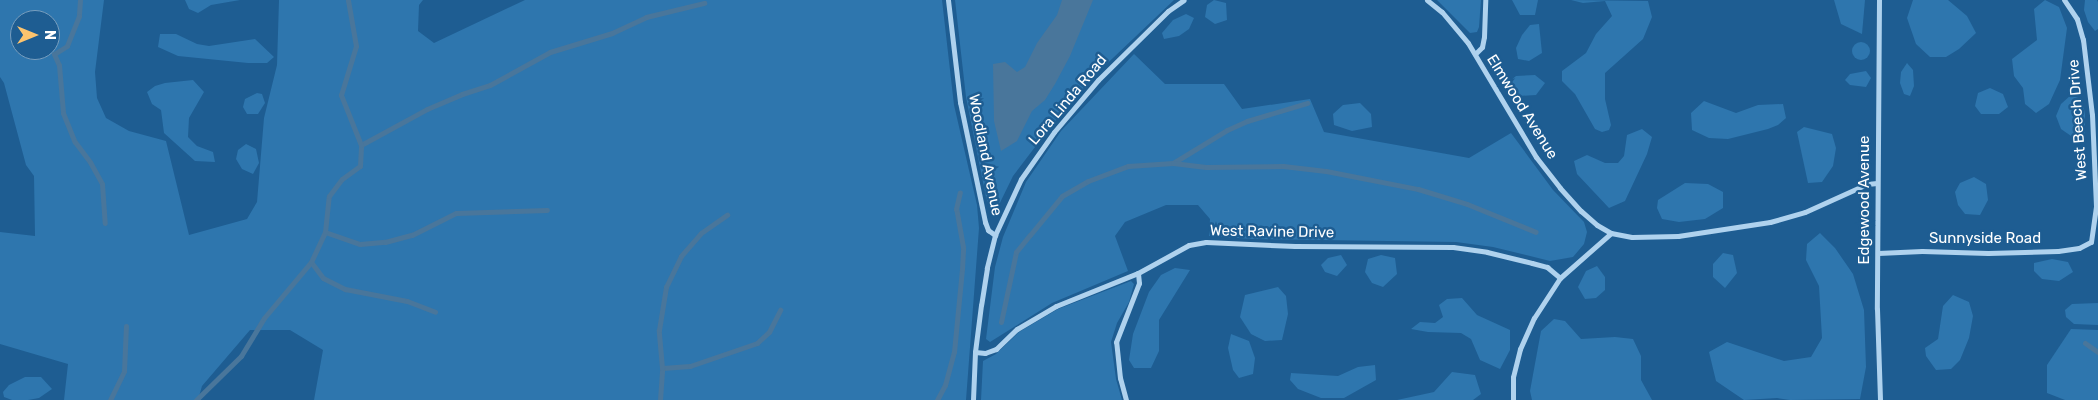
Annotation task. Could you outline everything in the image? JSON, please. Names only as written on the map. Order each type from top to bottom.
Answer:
[{"type":"street","name":"Woodland Avenue","points":[[948,0],[960,102],[985,222],[988,230],[995,235],[987,268],[975,352],[973,400]]},
{"type":"street","name":"Lora Linda Road","points":[[995,235],[1021,179],[1054,132],[1098,80],[1168,11],[1184,0]]},
{"type":"street","points":[[1427,0],[1457,29],[1475,54]]},
{"type":"street","name":"Elmwood Avenue","points":[[1485,0],[1484,37],[1482,47],[1475,54],[1536,157],[1581,211],[1597,225],[1611,233]]},
{"type":"street","name":"Edgewood Avenue","points":[[1878,0],[1877,183],[1880,400]]},
{"type":"street","name":"West Beech Drive","points":[[2064,0],[2077,20],[2083,40],[2092,115],[2096,206],[2091,242]]},
{"type":"street","points":[[1513,400],[1513,377],[1525,335],[1560,278],[1611,233],[1632,237],[1678,236],[1770,222],[1805,212],[1867,184],[1877,183]]},
{"type":"street","name":"West Ravine Drive","points":[[975,352],[985,353],[996,349],[1017,329],[1056,306],[1138,273],[1189,245],[1206,242],[1295,246],[1453,247],[1487,252],[1547,267],[1560,278]]},
{"type":"street","name":"Sunnyside Road","points":[[1878,253],[1922,251],[1988,254],[2058,251],[2080,248],[2091,242]]},
{"type":"street","points":[[1126,400],[1120,378],[1116,342],[1139,283],[1138,273]]},
{"type":"shaded area","points":[[0,0],[104,0],[95,72],[97,98],[106,118],[129,131],[166,141],[189,235],[247,219],[257,202],[264,118],[277,65],[279,0],[423,0],[419,5],[418,31],[434,43],[525,0],[942,0],[954,105],[977,205],[979,228],[966,400],[314,400],[323,350],[290,330],[250,330],[202,386],[198,400],[64,400],[68,364],[0,344],[0,232],[35,236],[34,176],[26,165],[4,83],[0,77]]},
{"type":"shaded area","points":[[185,0],[240,0],[211,5],[198,13],[189,9]]},
{"type":"shaded area","points":[[955,0],[1174,0],[1093,77],[1048,130],[1013,176],[995,213],[992,214],[986,197],[966,97]]},
{"type":"shaded area","points":[[1062,0],[1093,0],[1070,56],[1055,84],[1045,100],[1032,111],[1017,141],[1001,151],[994,121],[993,64],[1005,62],[1017,72],[1025,67],[1037,43],[1057,15]]},
{"type":"shaded area","points":[[1214,0],[1226,3],[1227,20],[1215,24],[1205,17],[1207,5]]},
{"type":"shaded area","points":[[1437,0],[1481,0],[1477,32],[1470,33]]},
{"type":"shaded area","points":[[1512,0],[1538,0],[1535,15],[1520,15]]},
{"type":"shaded area","points":[[1571,0],[1648,1],[1652,17],[1643,39],[1605,73],[1605,99],[1611,125],[1609,130],[1602,132],[1595,129],[1575,94],[1562,81],[1562,71],[1586,53],[1596,34],[1612,16],[1605,1],[1583,3]]},
{"type":"shaded area","points":[[1834,0],[1865,0],[1862,34],[1841,24]]},
{"type":"shaded area","points":[[1913,0],[1948,0],[1967,16],[1976,33],[1959,49],[1946,57],[1930,57],[1916,44],[1907,18]]},
{"type":"shaded area","points":[[2045,0],[2059,7],[2067,28],[2060,80],[2049,104],[2036,113],[2025,104],[2023,88],[2014,76],[2012,59],[2037,40],[2034,9]]},
{"type":"shaded area","points":[[2085,0],[2097,0],[2098,2],[2098,29],[2095,31],[2088,22],[2084,10]]},
{"type":"shaded area","points":[[1186,14],[1194,18],[1189,29],[1179,36],[1164,39],[1162,33],[1173,20]]},
{"type":"shaded area","points":[[1539,24],[1542,53],[1529,61],[1518,59],[1516,48],[1522,35],[1530,25]]},
{"type":"shaded area","points":[[160,34],[176,34],[197,44],[209,46],[255,39],[274,57],[267,63],[248,63],[178,56],[158,47]]},
{"type":"shaded area","points":[[1857,42],[1865,42],[1870,47],[1868,58],[1857,60],[1852,55],[1852,47]]},
{"type":"shaded area","points":[[1134,54],[1165,84],[1224,84],[1242,109],[1310,99],[1324,132],[1469,158],[1511,133],[1553,190],[1584,222],[1587,232],[1584,244],[1573,257],[1550,261],[1493,247],[1456,242],[1252,239],[1209,236],[1210,219],[1198,205],[1166,205],[1125,222],[1115,236],[1128,271],[1052,303],[990,342],[986,339],[995,267],[1003,237],[1026,182],[1061,131]]},
{"type":"shaded area","points":[[1907,63],[1913,70],[1914,86],[1910,96],[1904,94],[1900,83],[1901,72]]},
{"type":"shaded area","points":[[1866,71],[1871,78],[1866,87],[1850,85],[1845,80],[1850,74]]},
{"type":"shaded area","points":[[1535,75],[1545,83],[1536,95],[1518,96],[1510,89],[1509,82],[1516,76]]},
{"type":"shaded area","points":[[193,80],[204,92],[189,118],[188,137],[197,146],[213,152],[215,162],[195,161],[164,133],[161,110],[152,104],[147,92],[155,86],[165,83]]},
{"type":"shaded area","points":[[1990,88],[2003,94],[2008,107],[1999,114],[1981,114],[1975,106],[1978,93]]},
{"type":"shaded area","points":[[257,93],[262,94],[265,103],[258,114],[247,114],[243,107],[245,99]]},
{"type":"shaded area","points":[[2071,95],[2081,99],[2085,113],[2085,136],[2074,138],[2061,129],[2056,116],[2061,104]]},
{"type":"shaded area","points":[[1704,101],[1736,113],[1758,105],[1783,104],[1786,118],[1778,125],[1768,129],[1728,139],[1709,138],[1692,130],[1691,113]]},
{"type":"shaded area","points":[[1360,103],[1371,114],[1372,127],[1352,131],[1334,125],[1333,114],[1343,105]]},
{"type":"shaded area","points":[[1804,127],[1832,134],[1836,148],[1833,166],[1822,182],[1808,183],[1797,132]]},
{"type":"shaded area","points":[[1642,129],[1652,137],[1647,154],[1625,201],[1609,208],[1577,174],[1574,161],[1587,155],[1605,163],[1618,163],[1624,156],[1627,135]]},
{"type":"shaded area","points":[[246,144],[256,149],[259,163],[253,174],[242,169],[236,159],[238,150]]},
{"type":"shaded area","points":[[1974,177],[1986,184],[1988,200],[1980,215],[1965,214],[1958,205],[1955,192],[1960,183]]},
{"type":"shaded area","points":[[1685,183],[1708,184],[1723,192],[1723,208],[1705,219],[1679,222],[1662,219],[1657,208],[1658,200]]},
{"type":"shaded area","points":[[1820,233],[1835,248],[1853,274],[1864,310],[1866,367],[1860,399],[1790,400],[1777,398],[1744,400],[1716,381],[1709,352],[1727,342],[1784,361],[1811,357],[1822,338],[1819,286],[1806,260],[1807,244]]},
{"type":"shaded area","points":[[1723,253],[1733,255],[1737,273],[1725,288],[1713,277],[1713,264]]},
{"type":"shaded area","points":[[1341,255],[1347,265],[1337,276],[1325,272],[1321,265],[1328,258]]},
{"type":"shaded area","points":[[1381,255],[1395,258],[1397,274],[1383,287],[1372,283],[1365,272],[1368,259]]},
{"type":"shaded area","points":[[2052,259],[2068,262],[2073,272],[2059,281],[2042,279],[2034,271],[2034,263]]},
{"type":"shaded area","points":[[1597,266],[1605,277],[1605,290],[1596,298],[1585,299],[1578,287],[1586,271]]},
{"type":"shaded area","points":[[1175,268],[1190,270],[1159,320],[1159,351],[1151,368],[1134,368],[1129,360],[1133,334],[1149,292],[1161,275]]},
{"type":"shaded area","points":[[1131,281],[1134,284],[1129,302],[1117,323],[1111,342],[1116,379],[1122,400],[981,400],[983,361],[996,354],[1019,332],[1058,309]]},
{"type":"shaded area","points":[[1278,287],[1286,296],[1288,314],[1282,340],[1265,341],[1251,334],[1240,317],[1245,295]]},
{"type":"shaded area","points":[[1953,295],[1969,302],[1973,316],[1969,338],[1960,360],[1951,369],[1936,370],[1926,356],[1925,348],[1938,339],[1943,306]]},
{"type":"shaded area","points":[[1462,298],[1477,315],[1510,330],[1510,350],[1500,369],[1480,360],[1471,339],[1461,333],[1428,332],[1411,329],[1420,322],[1435,323],[1443,317],[1439,305],[1447,299]]},
{"type":"shaded area","points":[[2098,303],[2098,325],[2074,324],[2066,317],[2065,310],[2072,304]]},
{"type":"shaded area","points":[[1554,319],[1565,321],[1581,339],[1615,337],[1633,339],[1641,356],[1641,380],[1652,400],[1532,400],[1530,391],[1541,331]]},
{"type":"shaded area","points":[[2071,329],[2098,330],[2098,400],[2065,400],[2047,393],[2047,365]]},
{"type":"shaded area","points":[[1231,334],[1249,341],[1255,358],[1253,374],[1239,378],[1233,370],[1228,348]]},
{"type":"shaded area","points":[[1375,365],[1376,380],[1344,398],[1321,398],[1298,389],[1290,380],[1291,373],[1338,376],[1358,367]]},
{"type":"shaded area","points":[[1452,372],[1475,375],[1481,394],[1473,400],[1397,400],[1434,392]]},
{"type":"shaded area","points":[[25,377],[41,377],[52,389],[39,398],[28,400],[12,400],[4,397],[3,392],[9,385]]},
{"type":"waterway","points":[[80,0],[79,16],[67,46],[54,54],[59,65],[63,113],[75,142],[90,162],[102,184],[105,223]]},
{"type":"waterway","points":[[196,400],[241,356],[264,318],[311,262],[325,232],[329,196],[342,179],[360,166],[361,145],[341,95],[356,46],[348,0]]},
{"type":"waterway","points":[[361,145],[427,109],[462,94],[490,85],[550,52],[612,33],[646,17],[704,3]]},
{"type":"waterway","points":[[1173,163],[1227,130],[1247,121],[1307,103]]},
{"type":"waterway","points":[[1001,322],[1016,252],[1062,196],[1088,181],[1128,166],[1173,163],[1206,167],[1283,166],[1326,171],[1418,189],[1467,204],[1536,232]]},
{"type":"waterway","points":[[937,400],[945,385],[954,352],[963,247],[956,209],[960,192]]},
{"type":"waterway","points":[[325,232],[360,244],[385,242],[412,235],[456,213],[547,210]]},
{"type":"waterway","points":[[660,400],[662,368],[659,330],[666,287],[681,256],[701,233],[727,215]]},
{"type":"waterway","points":[[311,262],[323,278],[345,289],[407,301],[435,312]]},
{"type":"waterway","points":[[662,368],[690,366],[757,343],[769,332],[780,310]]},
{"type":"waterway","points":[[110,400],[124,371],[126,326]]},
{"type":"waterway","points":[[2085,343],[2098,352]]}]
